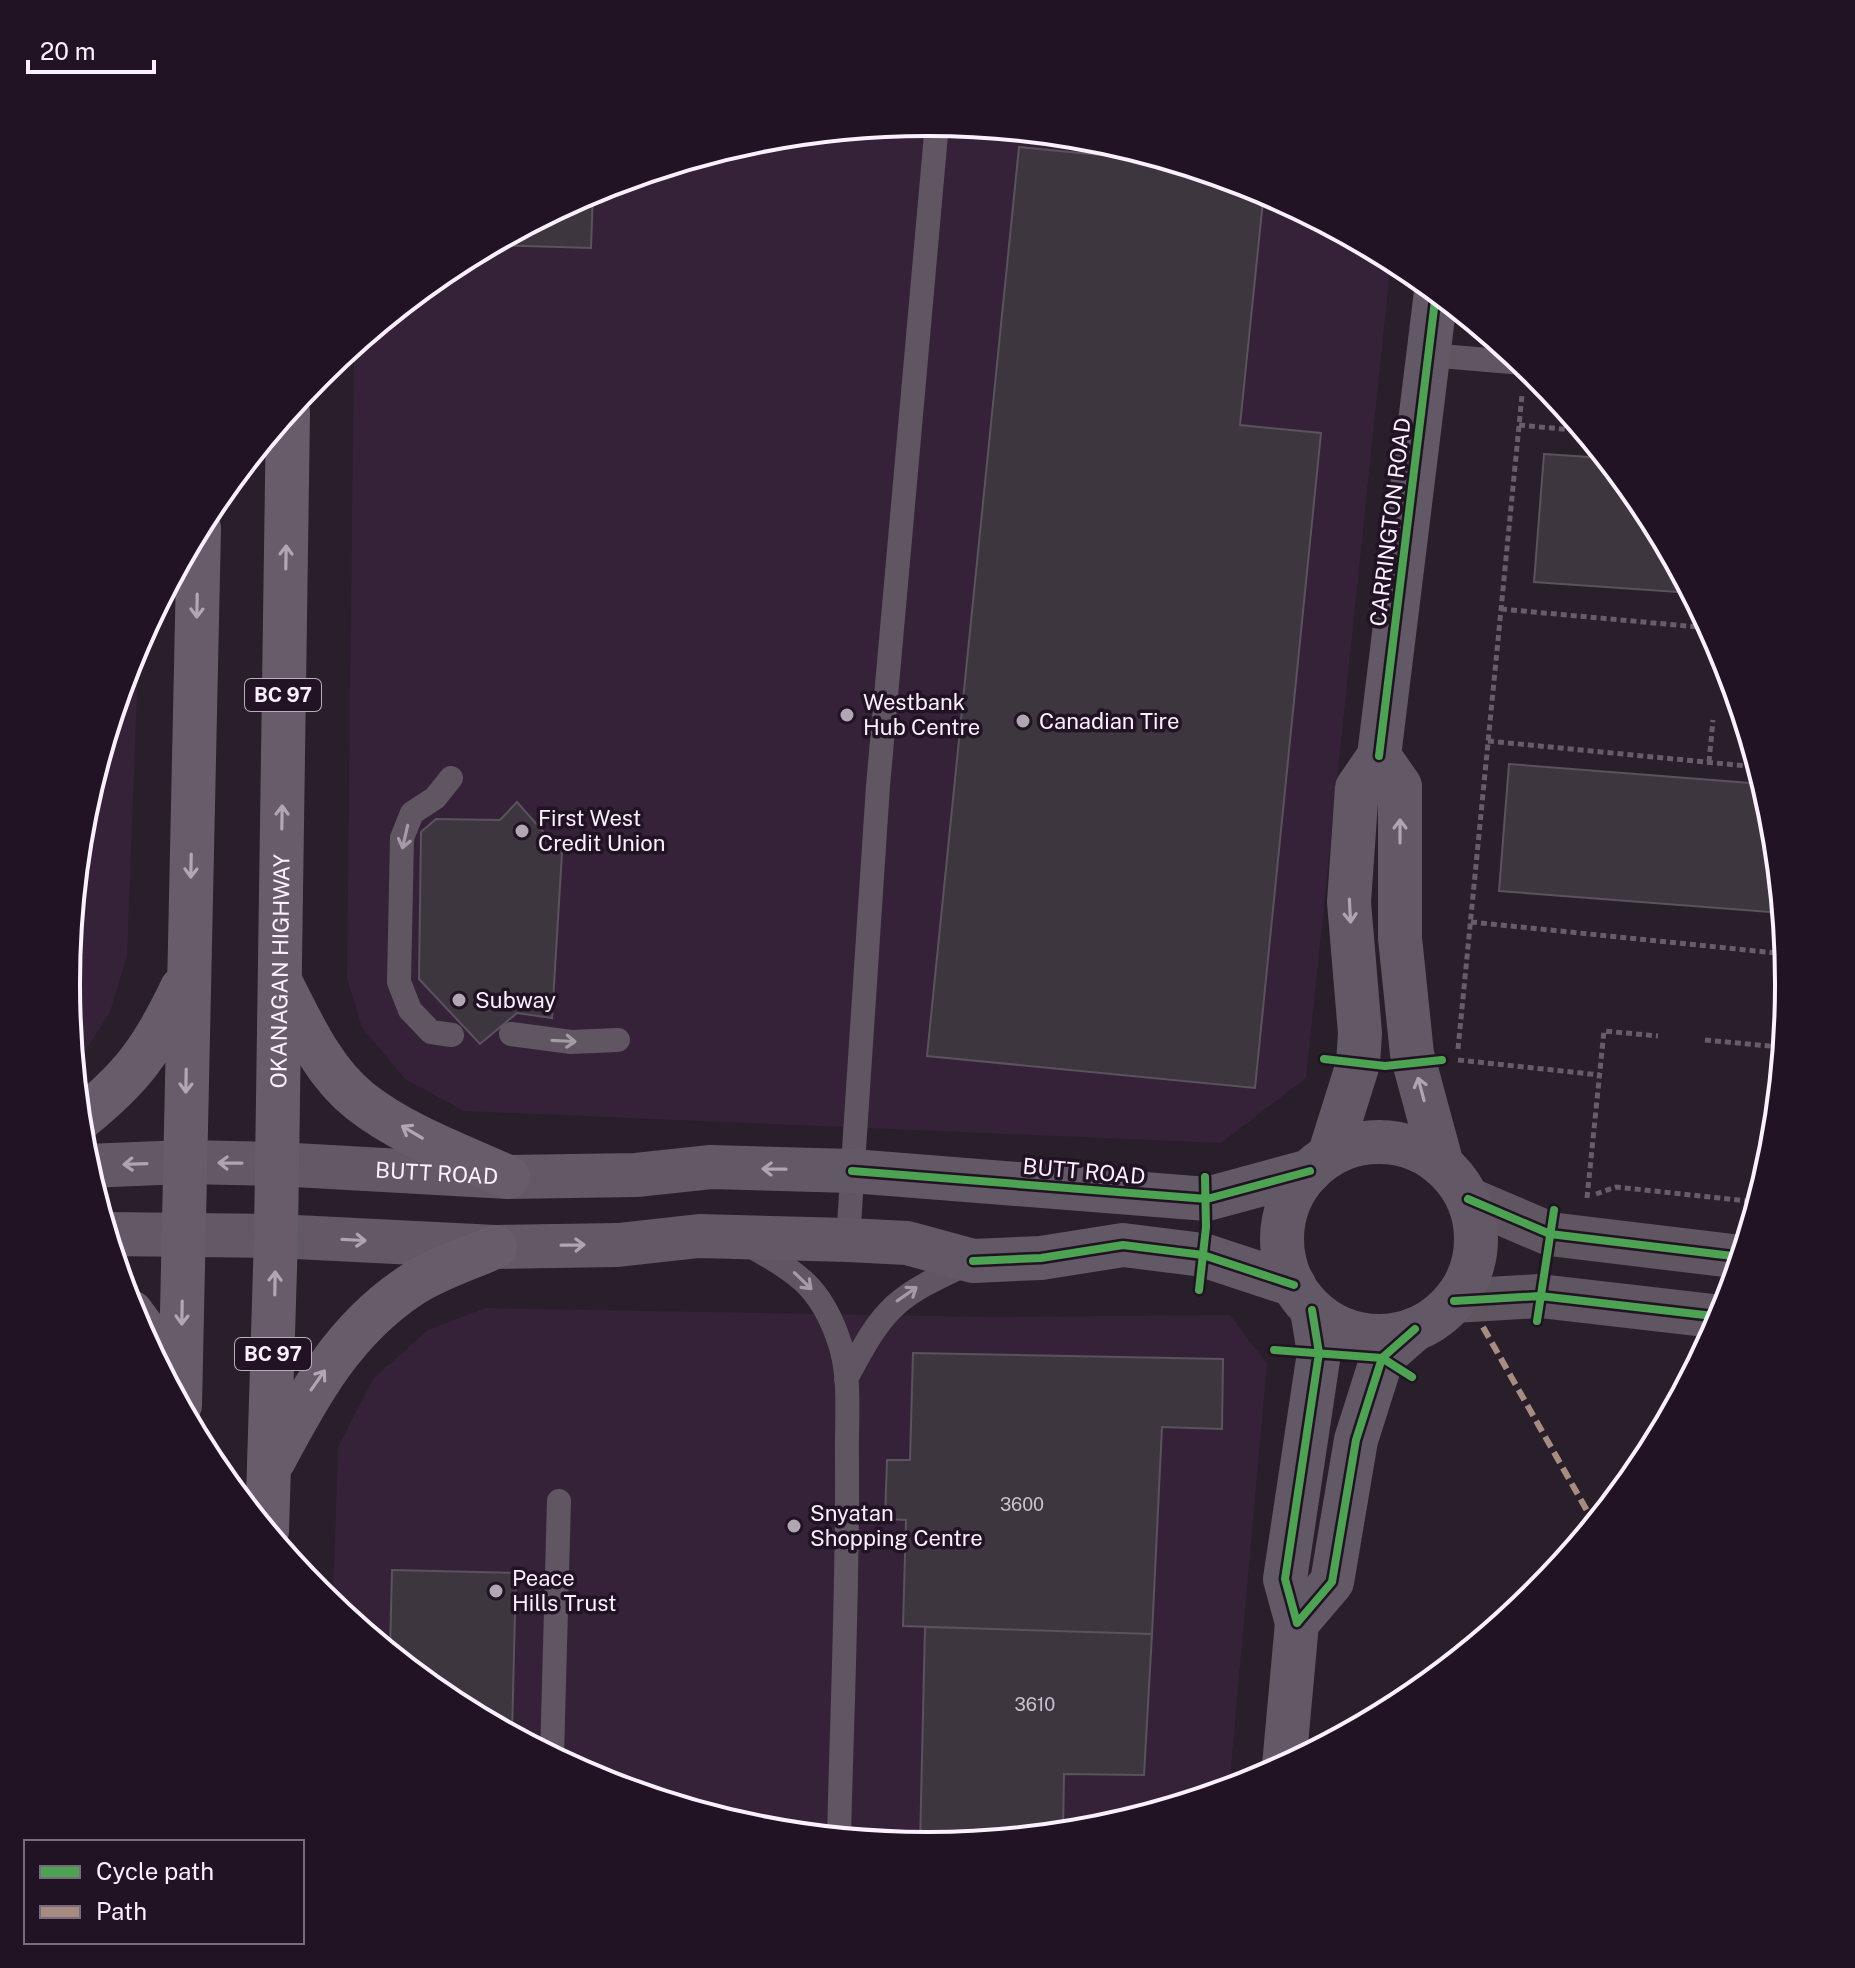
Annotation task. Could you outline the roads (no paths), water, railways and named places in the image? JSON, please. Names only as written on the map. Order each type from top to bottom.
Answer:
[{"type":"highway","name":"OKANAGAN HIGHWAY","points":[[267,1515],[276,1236],[288,428]]},
{"type":"highway","points":[[180,1383],[198,553]]},
{"type":"highway","points":[[90,1112],[121,1087],[158,1040],[188,975]]},
{"type":"highway","points":[[279,979],[317,1052],[358,1100],[424,1139],[508,1177]]},
{"type":"highway","points":[[268,1473],[310,1392],[346,1340],[411,1285],[495,1247]]},
{"type":"street","name":"CARRINGTON ROAD","points":[[1320,1164],[1358,1064],[1360,1033],[1349,902],[1357,788],[1379,756],[1434,306]]},
{"type":"street","points":[[1379,756],[1400,786],[1400,938],[1438,1061],[1442,1165]]},
{"type":"street","points":[[118,1234],[276,1236],[495,1247],[618,1245],[699,1236],[848,1240],[907,1243],[973,1261],[1041,1258],[1123,1245],[1203,1255],[1303,1297],[1335,1326],[1361,1335],[1388,1336],[1415,1329],[1436,1318],[1454,1301],[1469,1278],[1476,1252],[1475,1225],[1468,1199],[1442,1165],[1416,1149],[1387,1142],[1357,1145],[1320,1164],[1292,1196],[1283,1226],[1283,1256],[1303,1297],[1319,1353],[1285,1579],[1297,1623],[1285,1752]]},
{"type":"street","name":"BUTT ROAD","points":[[100,1165],[184,1162],[277,1164],[508,1177],[636,1175],[711,1167],[852,1171],[1207,1199],[1320,1164]]},
{"type":"street","points":[[1468,1199],[1550,1234],[1730,1256]]},
{"type":"street","points":[[1454,1301],[1540,1296],[1707,1315]]},
{"type":"street","points":[[1297,1623],[1332,1582],[1356,1440],[1382,1358],[1415,1329]]},
{"type":"lane","points":[[848,1240],[878,786],[936,136]]},
{"type":"lane","points":[[1429,355],[1501,361]]},
{"type":"lane","points":[[451,778],[435,798],[412,813],[402,838],[399,982],[410,1010],[431,1032],[452,1035]]},
{"type":"lane","points":[[511,1034],[571,1042],[618,1040]]},
{"type":"lane","points":[[738,1238],[802,1276],[821,1301],[839,1340],[846,1379],[839,1826]]},
{"type":"lane","points":[[846,1379],[871,1332],[890,1306],[918,1286],[973,1261]]},
{"type":"lane","points":[[552,1744],[559,1501]]},
{"type":"place","name":"Westbank Hub Centre","points":[[847,715]]},
{"type":"place","name":"Canadian Tire","points":[[1023,721]]},
{"type":"place","name":"First West Credit Union","points":[[522,831]]},
{"type":"place","name":"Subway","points":[[459,1000]]},
{"type":"place","name":"Snyatan Shopping Centre","points":[[794,1526]]},
{"type":"place","name":"Peace Hills Trust","points":[[496,1591]]}]
